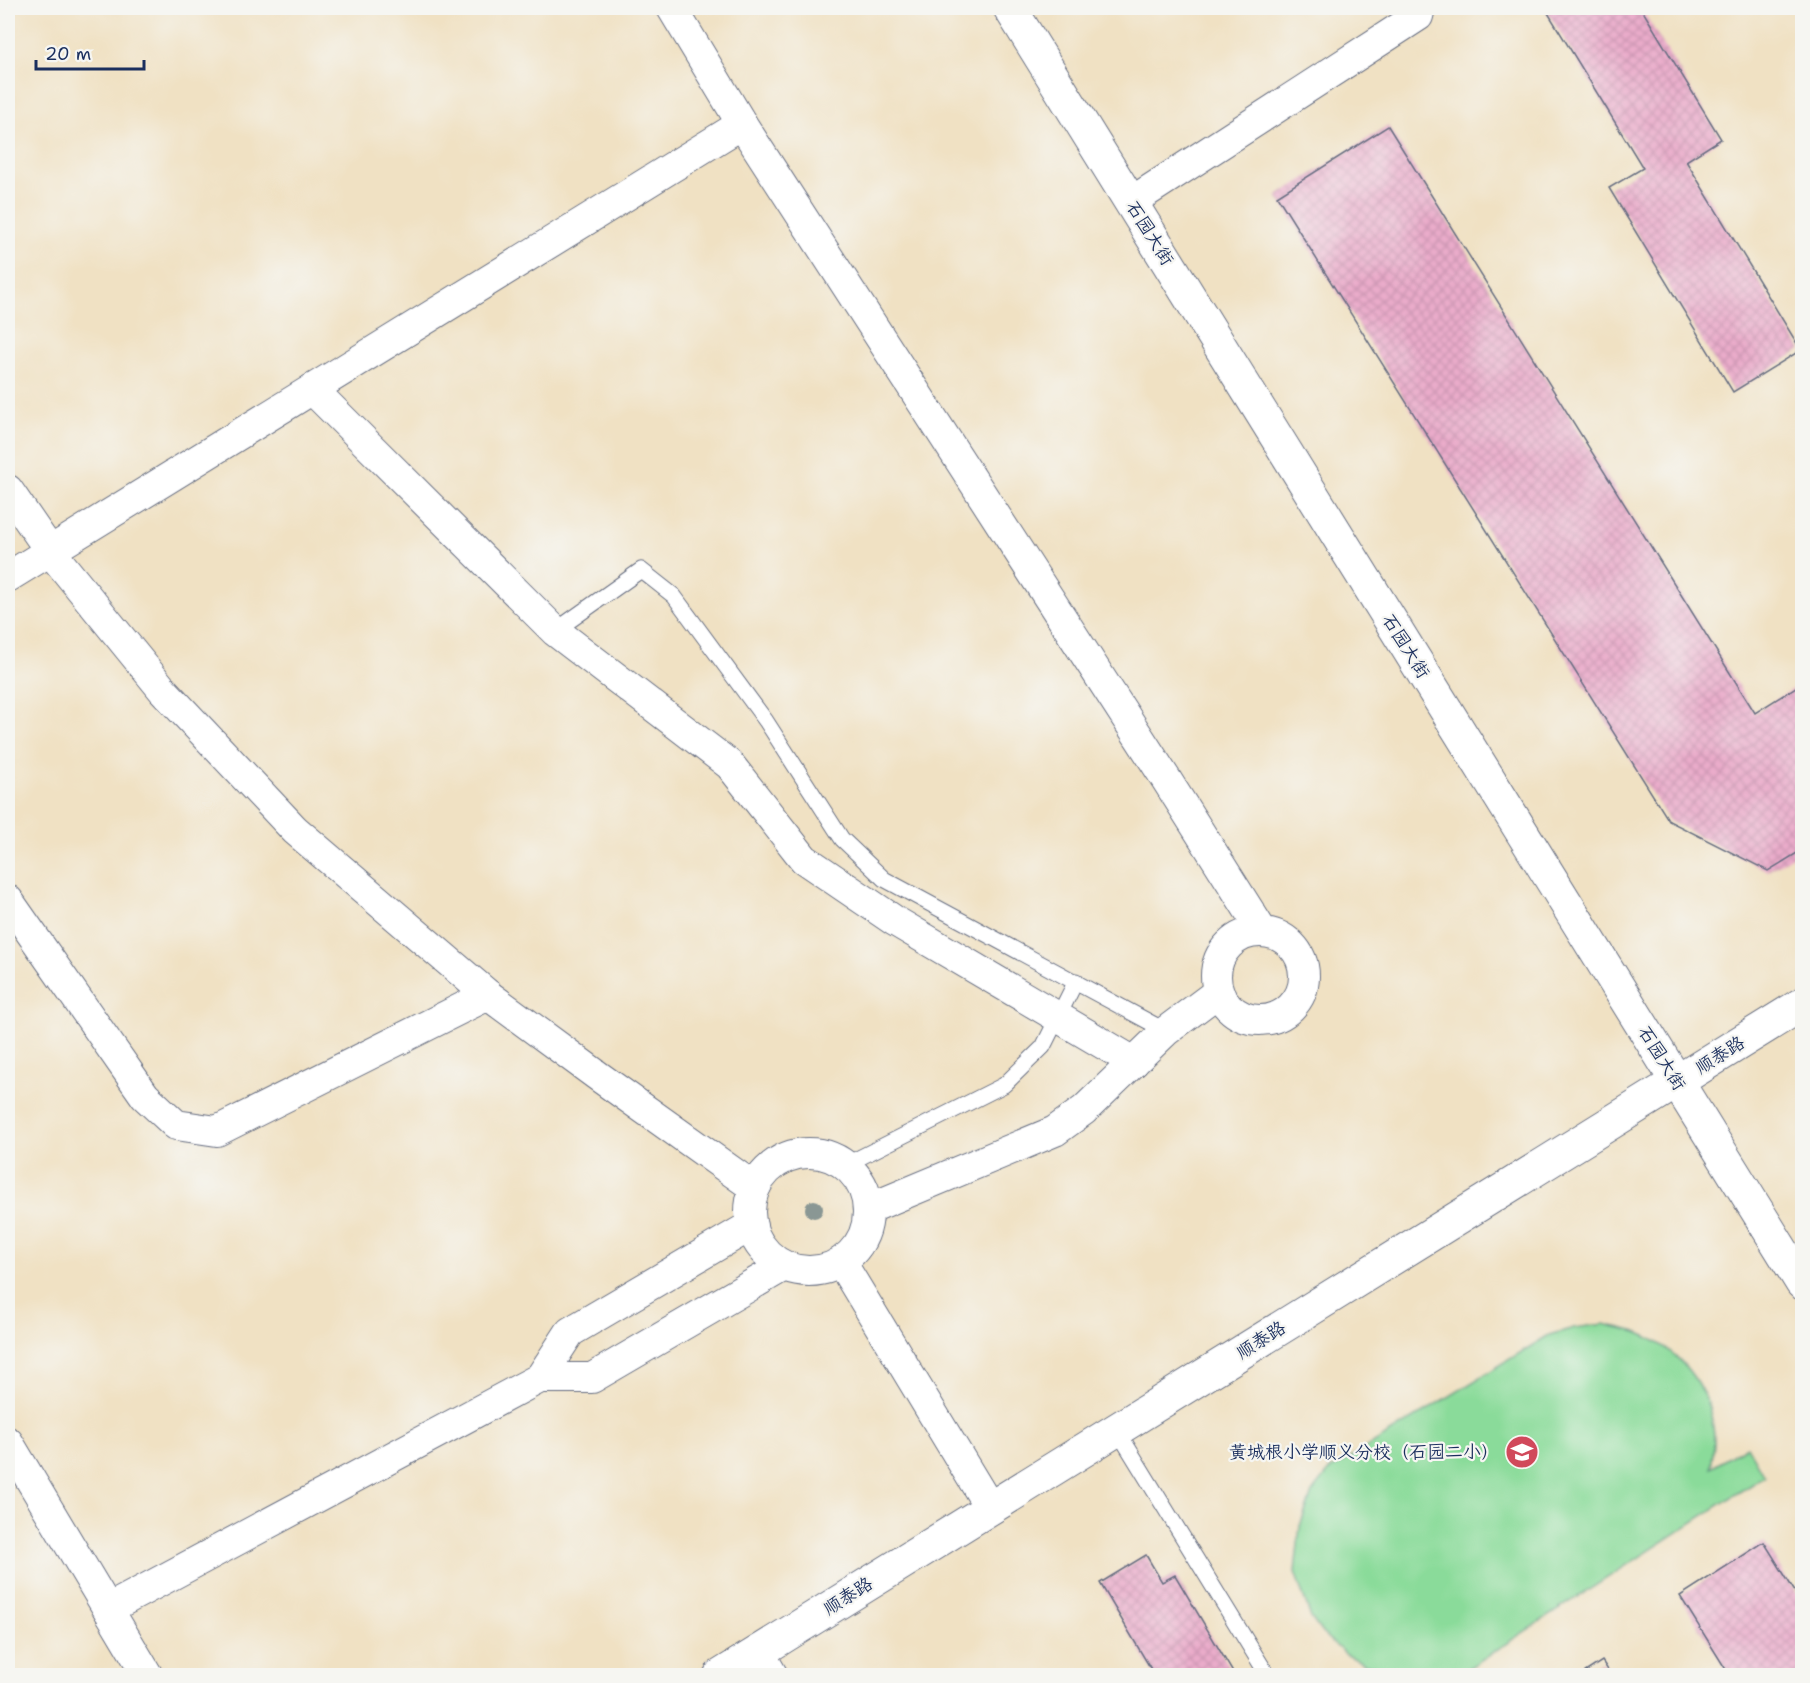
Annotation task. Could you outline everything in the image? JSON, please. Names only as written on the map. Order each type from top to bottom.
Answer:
[{"type":"street","points":[[672,8],[742,124],[1262,931]]},
{"type":"street","name":"石园大街","points":[[1010,8],[1803,1283]]},
{"type":"street","points":[[1131,202],[1418,16],[1420,8]]},
{"type":"street","points":[[8,577],[742,124]]},
{"type":"street","points":[[312,389],[555,631],[730,765],[804,859],[895,921],[1134,1062]]},
{"type":"street","points":[[8,490],[50,551],[163,690],[295,830],[488,995],[755,1188]]},
{"type":"street","points":[[8,900],[145,1096],[176,1125],[217,1131],[488,995]]},
{"type":"street","points":[[1262,931],[1282,938],[1298,952],[1305,973],[1302,994],[1289,1011],[1270,1020],[1248,1020],[1230,1010],[1218,992],[1215,975],[1219,958],[1230,943],[1245,934],[1262,931]]},
{"type":"street","points":[[868,1209],[1055,1131],[1084,1110],[1166,1031],[1218,992]]},
{"type":"street","name":"顺泰路","points":[[720,1676],[766,1664],[990,1508],[1803,1004]]},
{"type":"street","points":[[805,1153],[826,1155],[845,1165],[857,1177],[865,1192],[868,1209],[866,1230],[856,1248],[841,1262],[823,1270],[803,1271],[784,1266],[770,1256],[758,1242],[752,1225],[750,1206],[755,1188],[767,1170],[784,1158],[805,1153]]},
{"type":"street","points":[[540,1378],[570,1332],[752,1225]]},
{"type":"street","points":[[841,1262],[990,1508]]},
{"type":"street","points":[[108,1609],[540,1378],[592,1378],[784,1266]]},
{"type":"street","points":[[8,1442],[148,1676]]},
{"type":"lane","points":[[555,631],[641,570],[674,596],[766,721],[842,839],[884,879],[1166,1031]]},
{"type":"lane","points":[[845,1165],[1004,1085],[1043,1047],[1076,981]]},
{"type":"lane","points":[[1116,1430],[1268,1676]]},
{"type":"green space","points":[[1604,1324],[1639,1333],[1655,1341],[1669,1350],[1693,1376],[1702,1391],[1713,1424],[1714,1444],[1711,1468],[1747,1446],[1764,1476],[1458,1675],[1384,1675],[1391,1670],[1365,1664],[1345,1654],[1322,1633],[1311,1618],[1295,1572],[1300,1526],[1312,1493],[1330,1470],[1549,1335],[1574,1328]]},
{"type":"building","points":[[1545,8],[1641,8],[1721,139],[1686,161],[1801,350],[1733,392],[1609,188],[1643,168]]},
{"type":"building","points":[[1388,126],[1755,713],[1802,683],[1802,850],[1768,871],[1669,821],[1277,196]]},
{"type":"building","points":[[1764,1542],[1802,1603],[1802,1676],[1730,1676],[1680,1596]]},
{"type":"building","points":[[1146,1555],[1162,1582],[1175,1575],[1235,1676],[1155,1676],[1100,1583]]},
{"type":"building","points":[[1602,1661],[1612,1676],[1579,1676]]},
{"type":"place","name":"黄城根小学顺义分校（石园二小）","points":[[1522,1452]]}]
